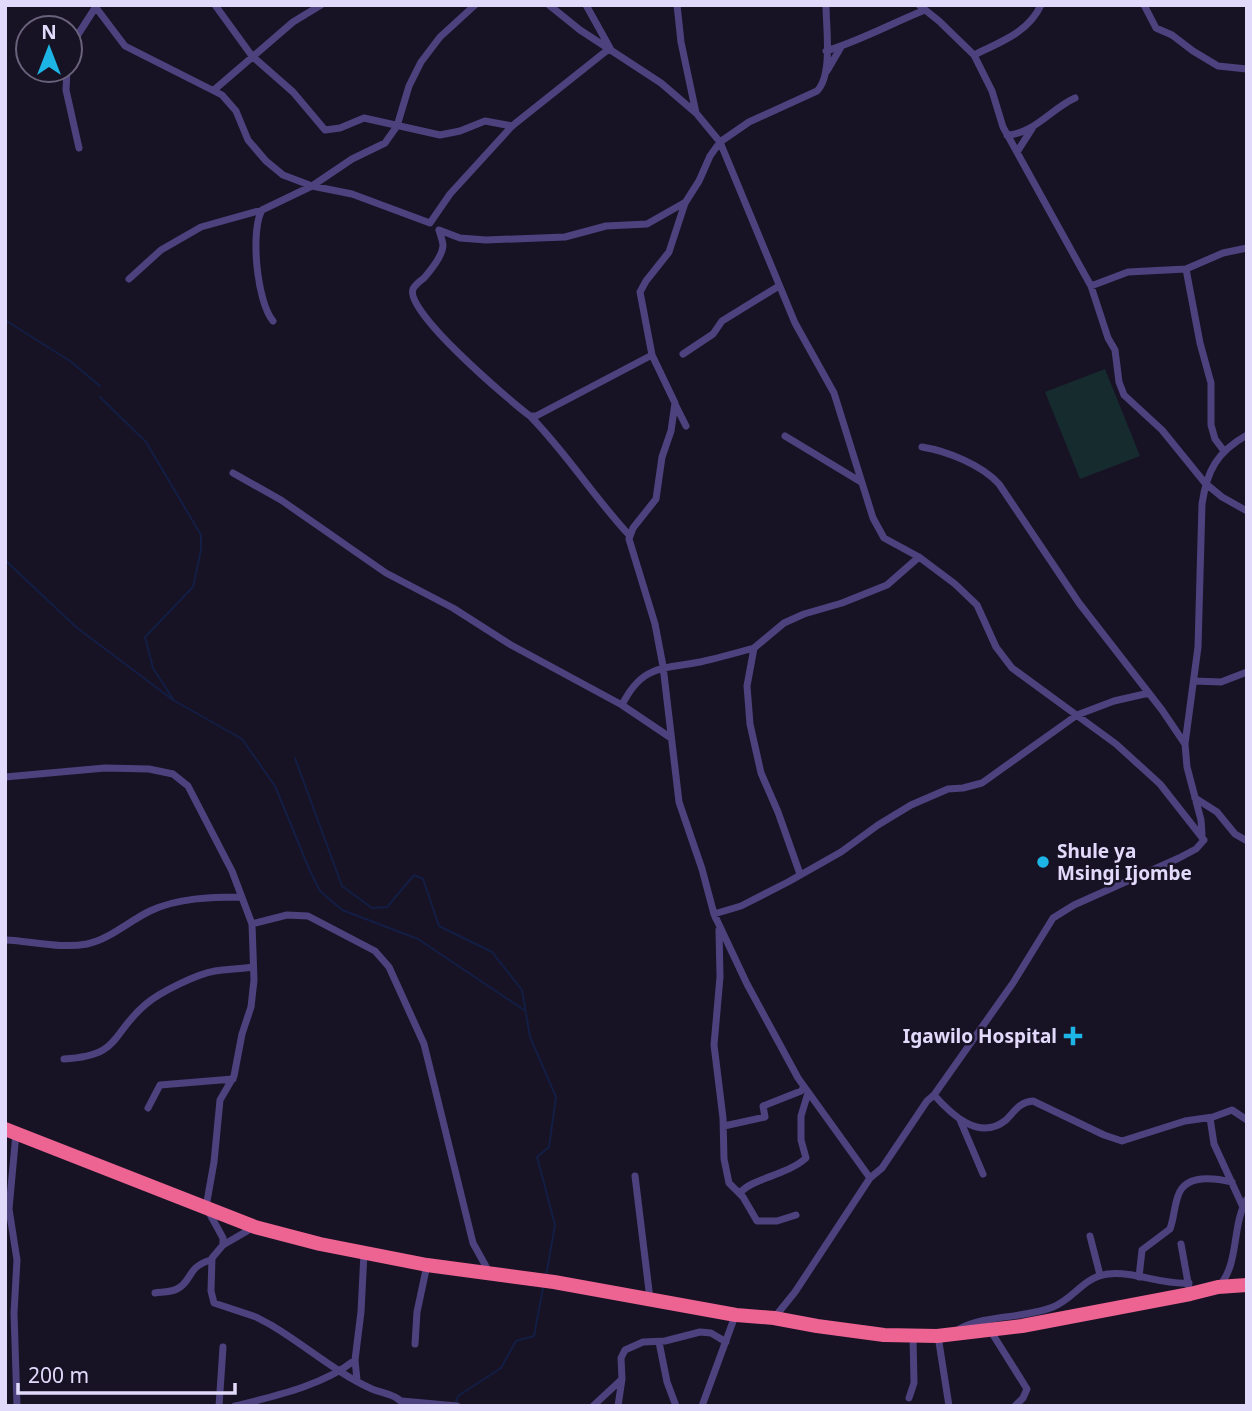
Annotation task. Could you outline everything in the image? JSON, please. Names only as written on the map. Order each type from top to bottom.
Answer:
[{"type":"highway","points":[[10,1131],[255,1227],[427,1265],[554,1282],[736,1315],[774,1318],[817,1326],[913,1337],[937,1336],[990,1330],[1189,1288],[1247,1285]]},
{"type":"street","points":[[215,5],[252,56],[293,92],[326,130],[340,128],[364,118],[439,135],[460,131],[485,121],[512,126]]},
{"type":"street","points":[[214,90],[301,16],[321,5]]},
{"type":"street","points":[[129,279],[162,250],[201,227],[262,210],[312,186],[352,159],[384,143],[397,126],[409,86],[421,62],[440,37],[475,5]]},
{"type":"street","points":[[549,5],[580,30],[661,83],[696,113],[720,142],[795,323],[834,394],[873,518],[884,538],[919,557],[955,584],[977,605],[996,647],[1013,668],[1102,733],[1158,783],[1192,827],[1202,834]]},
{"type":"street","points":[[586,5],[610,48]]},
{"type":"street","points":[[686,426],[652,355],[640,292],[669,252],[685,203],[720,142],[762,116],[817,91],[823,85],[826,71],[825,5]]},
{"type":"street","points":[[974,55],[1017,33],[1030,22],[1041,5]]},
{"type":"street","points":[[1144,5],[1156,28],[1172,35],[1193,51],[1219,66],[1247,69]]},
{"type":"street","points":[[84,24],[95,6],[125,46],[214,90],[226,99],[236,111],[248,140],[266,161],[283,175],[312,186],[352,194],[430,223],[439,230],[460,238],[486,240],[565,237],[606,226],[647,224],[685,203]]},
{"type":"street","points":[[679,7],[681,42],[696,113]]},
{"type":"street","points":[[826,51],[841,47],[922,8],[974,55],[992,91],[1007,135],[1091,286],[1115,351],[1119,382],[1124,395],[1162,430],[1205,483],[1222,497],[1247,511]]},
{"type":"street","points":[[826,71],[841,47]]},
{"type":"street","points":[[430,223],[450,194],[512,126],[610,48]]},
{"type":"street","points":[[66,84],[79,148]]},
{"type":"street","points":[[1017,152],[1033,127],[1061,104],[1075,98]]},
{"type":"street","points":[[1007,135],[1033,127]]},
{"type":"street","points":[[262,210],[256,227],[259,289],[273,321]]},
{"type":"street","points":[[439,230],[443,245],[437,260],[413,289],[412,296],[416,306],[474,369],[530,416],[570,460],[604,508],[629,535],[655,624],[663,666],[679,802],[720,932],[714,1053],[724,1126],[723,1149],[727,1177],[757,1221],[771,1222],[796,1215]]},
{"type":"street","points":[[1091,286],[1128,272],[1186,269],[1223,253],[1247,248]]},
{"type":"street","points":[[1186,269],[1200,343],[1211,383],[1211,425],[1215,439],[1224,451]]},
{"type":"street","points":[[683,354],[713,334],[722,321],[779,286]]},
{"type":"street","points":[[530,416],[537,416],[652,355]]},
{"type":"street","points":[[629,535],[656,499],[662,457],[671,431],[675,403]]},
{"type":"street","points":[[774,1318],[795,1292],[870,1178],[882,1168],[927,1101],[1013,984],[1053,918],[1074,905],[1196,849],[1205,840],[1187,767],[1185,744],[1200,607],[1202,511],[1205,483],[1216,460],[1247,435]]},
{"type":"street","points":[[785,436],[862,482]]},
{"type":"street","points":[[922,447],[932,448],[964,461],[993,478],[1079,603],[1185,744]]},
{"type":"street","points":[[233,472],[281,500],[386,573],[453,608],[511,645],[622,705],[671,738]]},
{"type":"street","points":[[622,705],[630,690],[663,666],[722,658],[754,648],[784,623],[887,585],[919,557]]},
{"type":"street","points":[[754,648],[747,686],[752,735],[761,773],[800,874]]},
{"type":"street","points":[[1194,681],[1221,682],[1247,672]]},
{"type":"street","points":[[714,914],[754,900],[841,852],[911,805],[948,789],[982,783],[1077,715],[1114,701],[1149,694]]},
{"type":"street","points":[[5,777],[105,768],[149,769],[173,774],[188,786],[232,871],[252,924],[254,995],[233,1079],[220,1100],[206,1207],[223,1238],[223,1245]]},
{"type":"street","points":[[1195,798],[1217,812],[1235,834],[1247,841]]},
{"type":"street","points":[[5,940],[54,945],[89,944],[147,913],[170,904],[241,897]]},
{"type":"street","points":[[714,914],[747,984],[806,1090],[870,1178]]},
{"type":"street","points":[[252,924],[279,916],[308,916],[375,951],[389,967],[424,1044],[473,1243],[491,1275]]},
{"type":"street","points":[[64,1059],[84,1058],[102,1051],[112,1044],[145,1004],[163,993],[212,971],[253,967]]},
{"type":"street","points":[[148,1108],[160,1085],[233,1079]]},
{"type":"street","points":[[724,1126],[765,1117],[763,1106],[806,1090]]},
{"type":"street","points":[[740,1193],[747,1185],[778,1175],[806,1158],[800,1140],[806,1090]]},
{"type":"street","points":[[934,1095],[960,1120],[975,1127],[992,1127],[1004,1121],[1022,1103],[1033,1101],[1122,1141],[1185,1121],[1210,1118],[1231,1111],[1247,1120]]},
{"type":"street","points":[[1210,1118],[1214,1144],[1245,1203],[1236,1226],[1230,1264],[1223,1282],[1218,1287]]},
{"type":"street","points":[[960,1120],[983,1174]]},
{"type":"street","points":[[10,1131],[9,1209],[17,1260],[14,1340],[17,1406]]},
{"type":"street","points":[[635,1176],[650,1299]]},
{"type":"street","points":[[1139,1277],[1142,1250],[1171,1229],[1177,1197],[1183,1188],[1204,1177],[1232,1182]]},
{"type":"street","points":[[155,1293],[176,1290],[186,1283],[191,1271],[211,1260],[223,1245],[255,1227]]},
{"type":"street","points":[[1090,1236],[1100,1275]]},
{"type":"street","points":[[949,1406],[937,1336],[974,1323],[1050,1308],[1100,1275],[1119,1274],[1189,1288],[1181,1244]]},
{"type":"street","points":[[357,1380],[355,1360],[364,1253]]},
{"type":"street","points":[[211,1260],[211,1291],[214,1303],[263,1321],[357,1380],[403,1403],[457,1406]]},
{"type":"street","points":[[415,1344],[418,1307],[427,1265]]},
{"type":"street","points":[[702,1406],[736,1315]]},
{"type":"street","points":[[990,1330],[1027,1389],[1015,1406]]},
{"type":"street","points":[[618,1406],[621,1358],[624,1350],[643,1342],[659,1342],[700,1332],[726,1342]]},
{"type":"street","points":[[909,1398],[914,1383],[913,1337]]},
{"type":"street","points":[[659,1342],[667,1382],[676,1406]]},
{"type":"street","points":[[219,1406],[223,1347]]},
{"type":"street","points":[[235,1406],[258,1404],[311,1384],[355,1360]]},
{"type":"street","points":[[593,1406],[621,1379]]},
{"type":"green space","points":[[1105,369],[1140,456],[1080,479],[1045,392]]},
{"type":"waterway","points":[[5,320],[70,361],[100,386]]},
{"type":"waterway","points":[[100,397],[146,442],[201,535],[201,550],[193,587],[145,637],[153,668],[173,699]]},
{"type":"waterway","points":[[5,560],[76,627],[173,700],[242,739],[275,786],[320,891],[342,910],[418,939],[524,1010]]},
{"type":"waterway","points":[[295,758],[342,886],[372,908],[387,907],[414,875],[423,879],[439,926],[492,952],[522,990],[530,1037],[556,1097],[549,1147],[537,1157],[555,1225],[546,1276]]},
{"type":"waterway","points":[[456,1402],[458,1396],[501,1368],[516,1341],[534,1336],[543,1288]]},
{"type":"place","name":"Shule ya Msingi Ijombe","points":[[1043,862]]},
{"type":"place","name":"Igawilo Hospital","points":[[1073,1036]]}]
